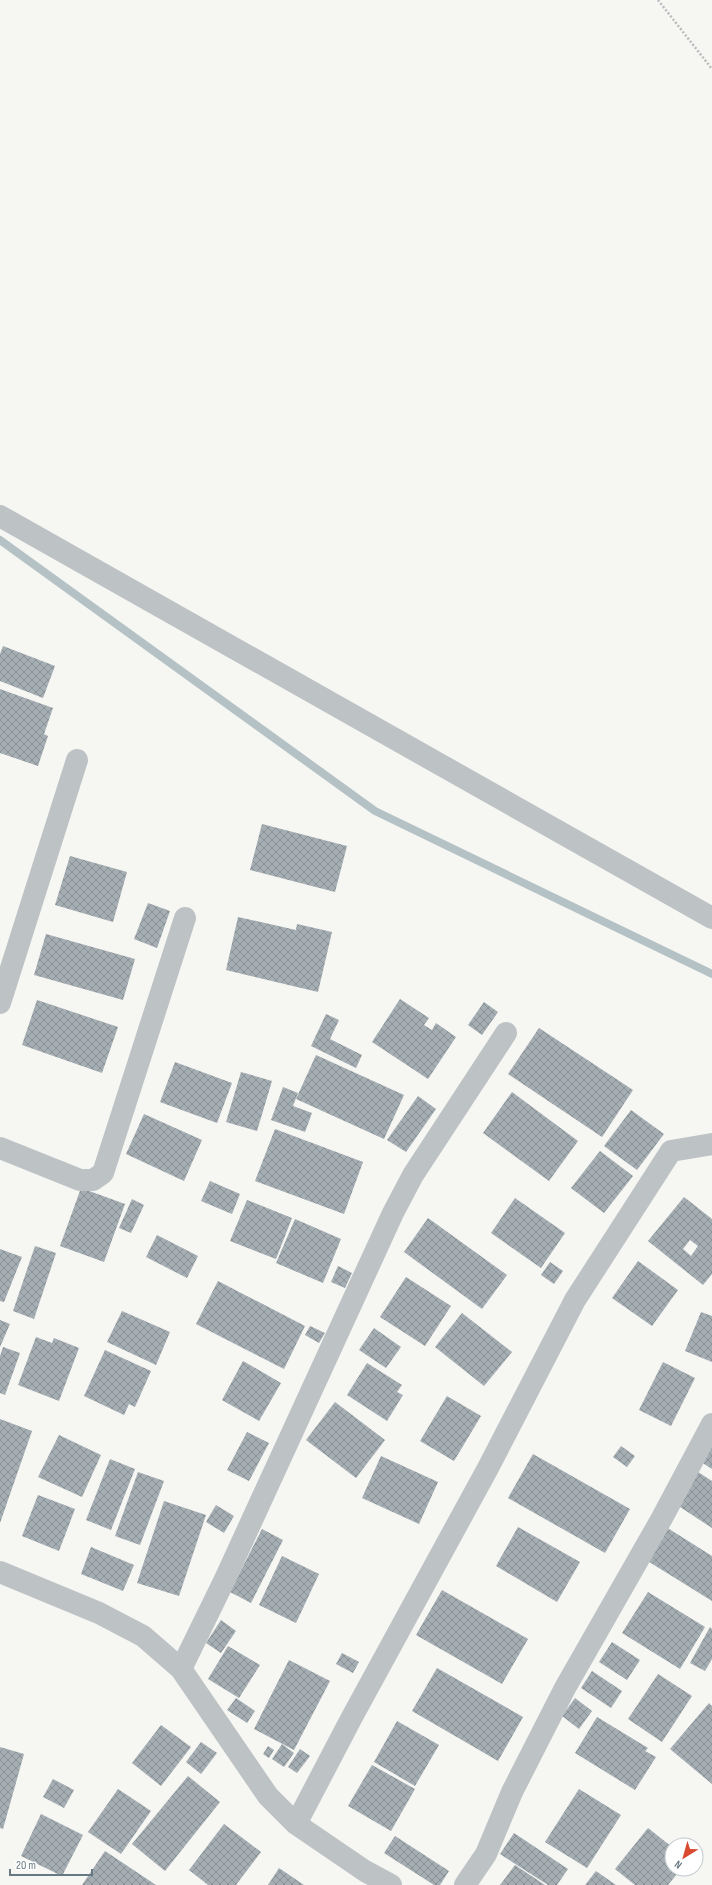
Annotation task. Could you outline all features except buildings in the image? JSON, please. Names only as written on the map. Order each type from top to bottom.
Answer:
[{"type":"street","points":[[0,516],[712,918]]},
{"type":"street","points":[[0,1003],[77,760]]},
{"type":"street","points":[[0,1148],[80,1180],[93,1180],[103,1173],[185,918]]},
{"type":"street","points":[[181,1669],[232,1565],[393,1213],[413,1176],[506,1032]]},
{"type":"street","points":[[296,1824],[352,1717],[488,1468],[575,1300],[671,1151],[712,1144]]},
{"type":"street","points":[[464,1885],[486,1854],[512,1792],[565,1688],[662,1518],[712,1424]]},
{"type":"street","points":[[0,1572],[99,1612],[143,1636],[181,1669],[268,1796],[296,1824],[360,1878],[391,1885]]},
{"type":"path","points":[[658,0],[712,69]]},
{"type":"waterway","points":[[0,540],[375,811],[712,974]]}]
